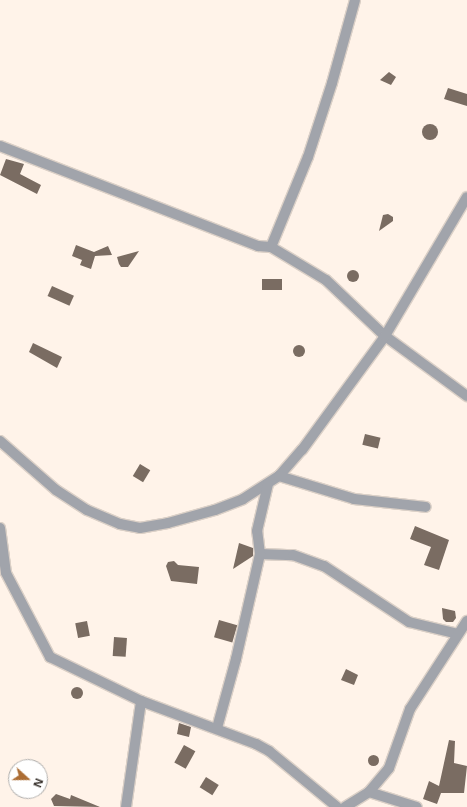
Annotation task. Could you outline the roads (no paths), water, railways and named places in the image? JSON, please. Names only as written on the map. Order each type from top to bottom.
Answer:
[{"type":"street","points":[[271,247],[308,157],[332,83],[355,0]]},
{"type":"street","points":[[0,146],[251,244],[271,247],[326,280],[385,336],[467,396]]},
{"type":"street","points":[[0,441],[56,490],[86,510],[120,524],[140,528],[215,510],[243,499],[279,476],[302,450],[385,336],[467,197]]},
{"type":"street","points":[[279,476],[354,498],[426,507]]},
{"type":"street","points":[[217,728],[236,659],[260,554],[257,531],[268,484]]},
{"type":"street","points":[[0,528],[1,549],[6,573],[50,657],[141,701],[217,728],[269,751],[337,807]]},
{"type":"street","points":[[260,554],[293,556],[324,566],[409,622],[458,634]]},
{"type":"street","points":[[345,807],[369,792],[389,768],[410,709],[467,621]]},
{"type":"street","points":[[126,807],[141,701]]},
{"type":"street","points":[[369,792],[417,807]]}]
